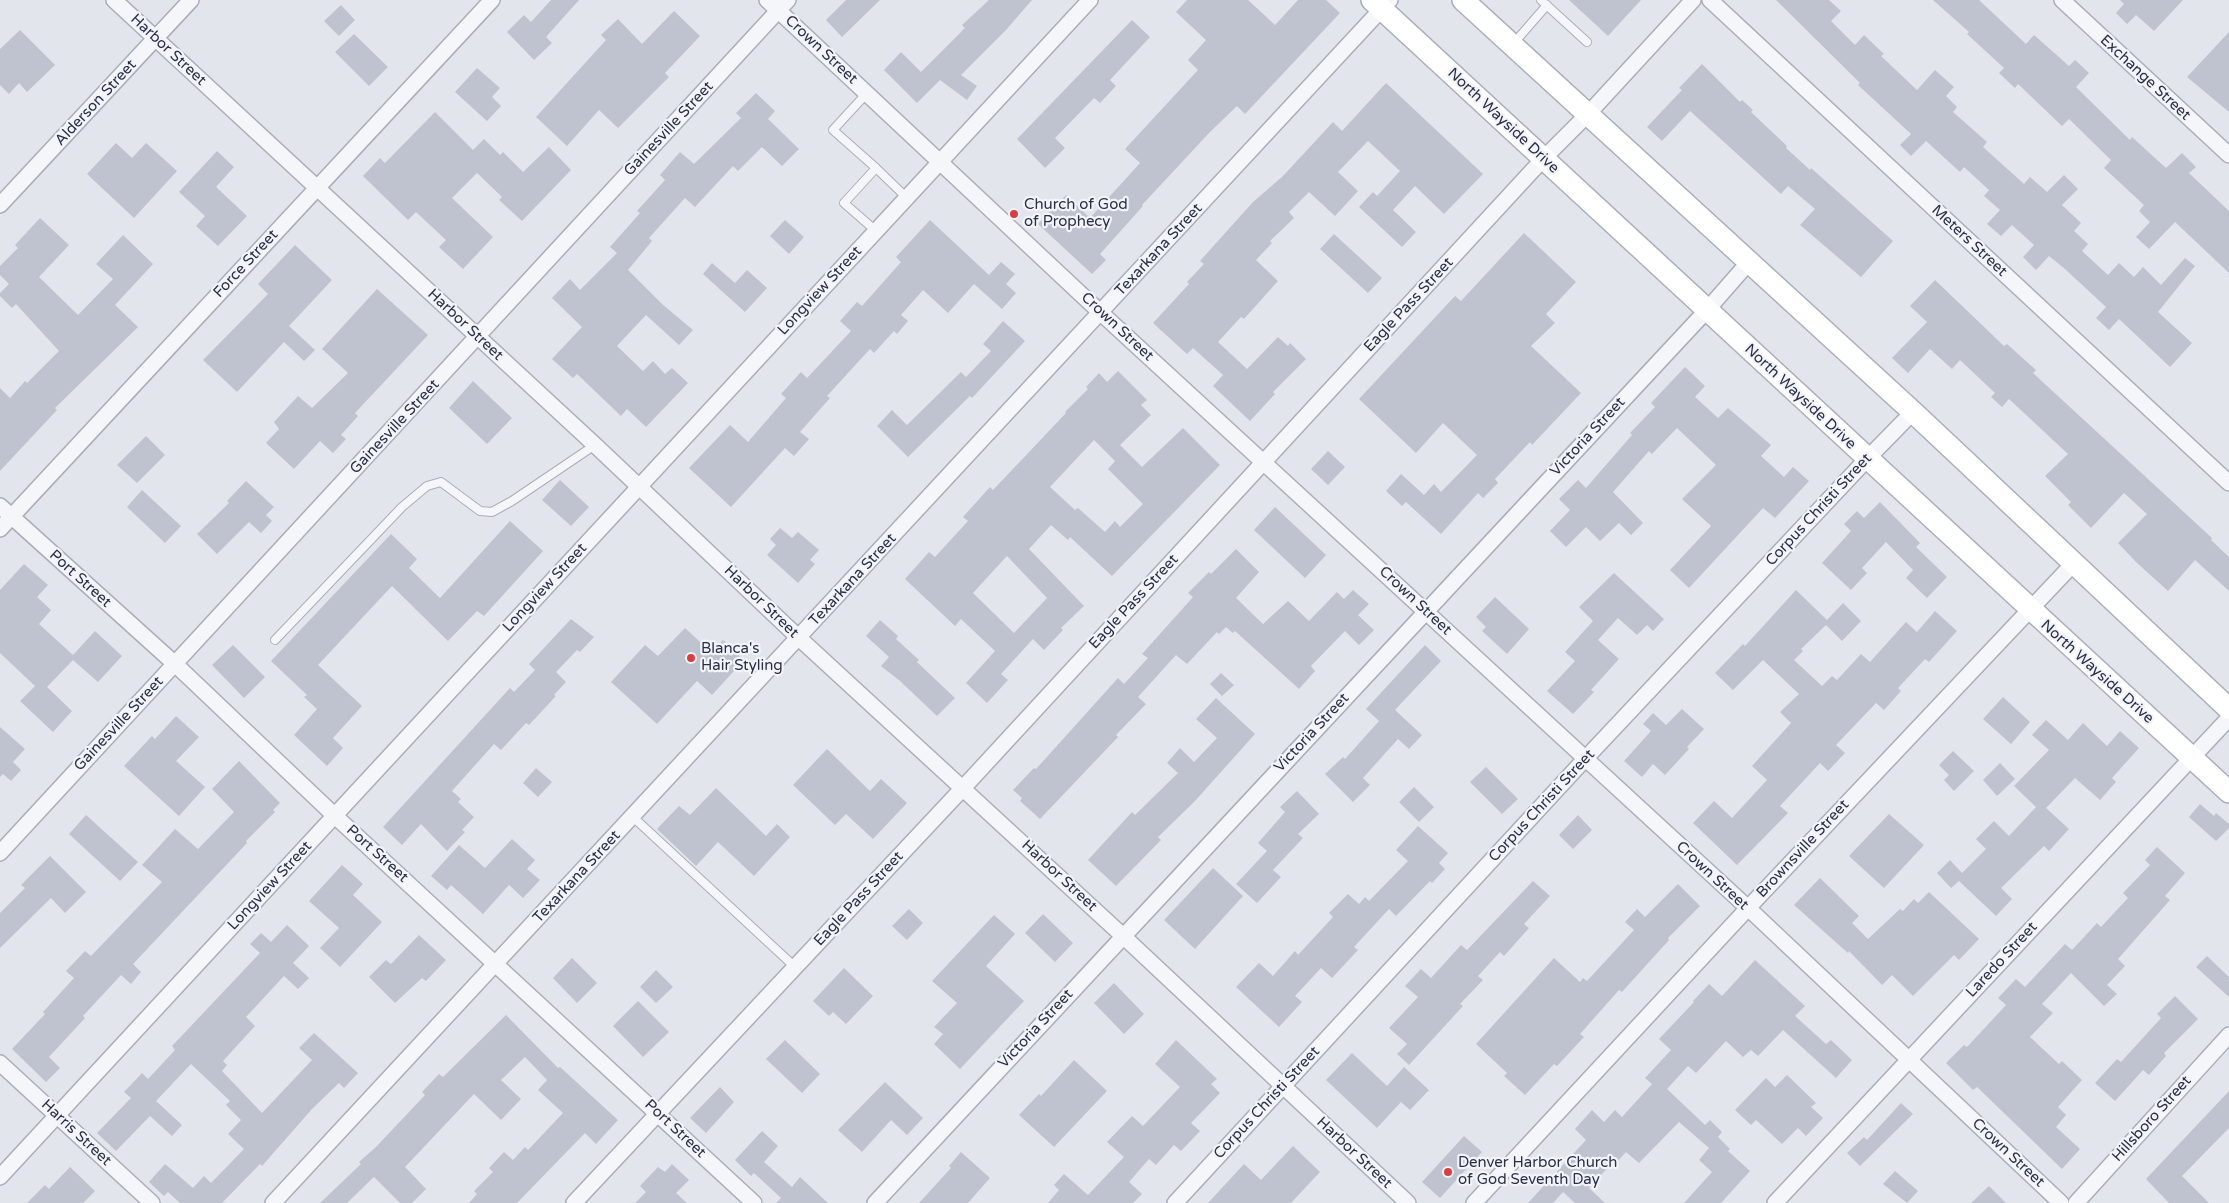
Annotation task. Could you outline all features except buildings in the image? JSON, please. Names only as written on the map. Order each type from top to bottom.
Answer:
[{"type":"main road","points":[[1463,0],[1913,412],[2229,709]]},
{"type":"main road","name":"North Wayside Drive","points":[[1381,3],[1544,158],[1867,459],[2229,792]]},
{"type":"street","name":"Harbor Street","points":[[114,0],[595,445],[799,638],[1123,936],[1408,1203]]},
{"type":"street","name":"Force Street","points":[[0,529],[5,512],[317,189],[492,0]]},
{"type":"street","name":"Longview Street","points":[[0,1177],[1090,0]]},
{"type":"street","name":"Eagle Pass Street","points":[[574,1203],[963,788],[1544,158],[1588,114],[1693,0]]},
{"type":"street","name":"Meters Street","points":[[1710,0],[2229,483]]},
{"type":"street","name":"Exchange Street","points":[[2062,0],[2229,155]]},
{"type":"street","name":"Alderson Street","points":[[0,205],[189,1]]},
{"type":"street","name":"Crown Street","points":[[778,3],[867,93],[1101,313],[1748,908],[2061,1203]]},
{"type":"street","name":"Gainesville Street","points":[[0,853],[478,337],[778,3]]},
{"type":"street","name":"Texarkana Street","points":[[273,1203],[1101,313],[1381,3]]},
{"type":"street","name":"Victoria Street","points":[[874,1203],[1707,310],[1749,262]]},
{"type":"street","name":"Corpus Christi Street","points":[[1175,1203],[1585,759],[1913,412]]},
{"type":"street","name":"Port Street","points":[[5,512],[175,664],[335,816],[754,1203]]},
{"type":"street","name":"Brownsville Street","points":[[1474,1203],[1748,908],[2074,563]]},
{"type":"street","name":"Laredo Street","points":[[1775,1203],[2229,718]]},
{"type":"street","name":"Hillsboro Street","points":[[2076,1203],[2229,1036]]},
{"type":"street","name":"Harris Street","points":[[0,1063],[152,1203]]},
{"type":"lane","points":[[1512,45],[1544,3],[1587,42]]},
{"type":"lane","points":[[867,93],[833,130],[907,198]]},
{"type":"lane","points":[[876,168],[844,202],[876,231]]},
{"type":"lane","points":[[275,640],[402,507],[428,486],[441,482],[480,511],[492,512],[512,501],[595,445]]},
{"type":"lane","points":[[633,817],[795,967]]},
{"type":"place","name":"Church of God of Prophecy","points":[[1014,214]]},
{"type":"place","name":"Blanca's Hair Styling","points":[[691,658]]},
{"type":"place","name":"Denver Harbor Church of God Seventh Day","points":[[1448,1172]]}]
